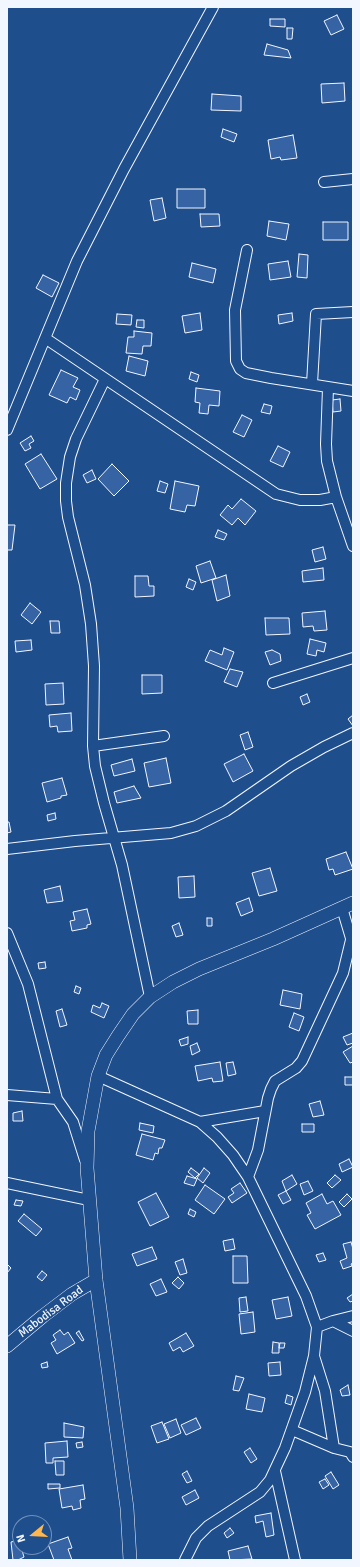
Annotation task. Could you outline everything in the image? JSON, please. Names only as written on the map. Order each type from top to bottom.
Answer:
[{"type":"street","points":[[7,430],[77,261],[124,169],[213,7]]},
{"type":"street","points":[[324,182],[353,179]]},
{"type":"street","points":[[247,250],[236,310],[236,361],[240,369],[246,372],[328,388],[353,391]]},
{"type":"street","points":[[312,384],[316,314],[353,312]]},
{"type":"street","points":[[45,338],[276,494],[300,500],[320,500],[336,497]]},
{"type":"street","points":[[105,379],[76,439],[70,457],[66,483],[66,501],[68,517],[91,624],[94,666],[93,746],[95,766],[122,865],[150,997]]},
{"type":"street","points":[[328,388],[326,444],[328,461],[336,497],[353,546]]},
{"type":"street","points":[[273,683],[353,658]]},
{"type":"street","points":[[7,849],[171,833],[196,826],[226,811],[291,766],[324,747],[353,733]]},
{"type":"street","points":[[93,746],[164,736]]},
{"type":"street","points":[[130,1560],[127,1508],[96,1280],[89,1200],[87,1168],[88,1131],[98,1076],[106,1055],[118,1036],[133,1014],[150,997],[173,982],[199,969],[348,906],[352,942],[343,973],[302,1061],[296,1068],[275,1081],[271,1089],[265,1111],[258,1150],[248,1177]]},
{"type":"street","points":[[7,933],[28,984],[57,1099],[73,1122],[87,1168]]},
{"type":"street","points":[[98,1076],[200,1122],[217,1137],[248,1177],[306,1296],[317,1328],[314,1356],[305,1392],[292,1430],[270,1480],[260,1492],[218,1518],[196,1538],[185,1560]]},
{"type":"street","points":[[7,1095],[57,1099]]},
{"type":"street","points":[[200,1122],[265,1111]]},
{"type":"street","points":[[7,1183],[89,1200]]},
{"type":"street","name":"Mabodisa Road","points":[[7,1346],[60,1303],[96,1280]]},
{"type":"street","points":[[317,1328],[333,1321],[353,1316]]},
{"type":"street","points":[[333,1321],[353,1331]]},
{"type":"street","points":[[314,1356],[325,1391],[334,1448]]},
{"type":"street","points":[[292,1430],[334,1448],[352,1453]]},
{"type":"street","points":[[275,1471],[295,1560]]},
{"type":"building","points":[[337,15],[344,29],[331,35],[324,21]]},
{"type":"building","points":[[270,19],[285,19],[285,27],[270,26]]},
{"type":"building","points":[[287,28],[293,28],[292,39],[287,39]]},
{"type":"building","points":[[267,44],[288,50],[291,58],[264,55]]},
{"type":"building","points":[[344,83],[345,101],[322,103],[321,84]]},
{"type":"building","points":[[212,94],[241,96],[241,111],[211,110]]},
{"type":"building","points":[[223,129],[237,134],[234,142],[221,137]]},
{"type":"building","points":[[293,135],[297,158],[281,160],[280,157],[271,159],[268,140]]},
{"type":"building","points":[[177,189],[205,189],[205,208],[177,208]]},
{"type":"building","points":[[162,198],[166,218],[154,221],[150,200]]},
{"type":"building","points":[[200,214],[219,214],[220,226],[201,227]]},
{"type":"building","points":[[269,221],[289,224],[286,240],[267,236]]},
{"type":"building","points":[[323,222],[348,222],[348,240],[323,240]]},
{"type":"building","points":[[299,254],[308,255],[307,278],[297,277]]},
{"type":"building","points":[[288,261],[291,277],[270,280],[268,264]]},
{"type":"building","points":[[192,263],[216,269],[213,283],[189,277]]},
{"type":"building","points":[[43,275],[59,283],[52,297],[36,288]]},
{"type":"building","points":[[200,313],[202,330],[185,333],[182,316]]},
{"type":"building","points":[[292,313],[293,321],[279,324],[278,315]]},
{"type":"building","points":[[117,314],[132,315],[131,325],[116,324]]},
{"type":"building","points":[[137,320],[144,320],[144,328],[136,327]]},
{"type":"building","points":[[134,331],[152,333],[151,346],[143,346],[142,354],[126,353],[128,337],[134,337]]},
{"type":"building","points":[[129,356],[148,361],[145,376],[126,371]]},
{"type":"building","points":[[61,370],[78,378],[73,387],[80,390],[76,400],[70,397],[67,403],[49,395]]},
{"type":"building","points":[[191,372],[199,375],[197,382],[189,379]]},
{"type":"building","points":[[196,388],[220,391],[219,406],[209,405],[208,414],[199,413],[200,403],[195,402]]},
{"type":"building","points":[[340,399],[341,411],[333,412],[332,400]]},
{"type":"building","points":[[264,404],[272,406],[270,414],[261,412]]},
{"type":"building","points":[[242,415],[252,420],[244,437],[233,432]]},
{"type":"building","points":[[31,436],[34,441],[29,444],[31,448],[25,451],[20,443]]},
{"type":"building","points":[[278,446],[290,452],[283,467],[270,461]]},
{"type":"building","points":[[41,454],[57,479],[40,489],[25,464]]},
{"type":"building","points":[[112,464],[129,481],[114,496],[98,479]]},
{"type":"building","points":[[92,470],[96,479],[87,483],[83,475]]},
{"type":"building","points":[[160,481],[168,484],[165,493],[157,491]]},
{"type":"building","points":[[175,481],[199,486],[195,506],[187,505],[185,512],[170,509]]},
{"type":"building","points":[[241,499],[256,511],[245,525],[238,518],[232,525],[220,515],[228,505],[232,509]]},
{"type":"building","points":[[7,525],[15,525],[12,550],[7,550]]},
{"type":"building","points":[[218,530],[227,534],[224,540],[215,537]]},
{"type":"building","points":[[323,547],[326,559],[315,562],[312,550]]},
{"type":"building","points":[[210,561],[216,578],[201,583],[196,566]]},
{"type":"building","points":[[323,568],[324,580],[303,582],[302,571]]},
{"type":"building","points":[[226,575],[230,596],[217,601],[212,580]]},
{"type":"building","points":[[135,576],[148,576],[149,586],[154,586],[154,596],[135,597]]},
{"type":"building","points":[[189,579],[196,582],[193,590],[186,587]]},
{"type":"building","points":[[30,603],[41,612],[32,624],[21,615]]},
{"type":"building","points":[[325,611],[327,630],[314,631],[313,626],[303,627],[302,613]]},
{"type":"building","points":[[265,618],[289,618],[290,634],[266,635]]},
{"type":"building","points":[[50,621],[59,621],[60,633],[51,633]]},
{"type":"building","points":[[310,639],[326,643],[324,652],[317,650],[316,656],[307,654]]},
{"type":"building","points":[[31,640],[32,650],[16,652],[15,641]]},
{"type":"building","points":[[224,648],[234,652],[227,670],[205,661],[210,650],[222,655]]},
{"type":"building","points":[[272,650],[280,654],[281,661],[270,665],[265,652]]},
{"type":"building","points":[[230,669],[243,672],[237,687],[224,682]]},
{"type":"building","points":[[142,675],[162,675],[162,693],[142,694]]},
{"type":"building","points":[[63,683],[64,704],[46,705],[45,684]]},
{"type":"building","points":[[307,694],[310,702],[303,705],[300,697]]},
{"type":"building","points":[[71,713],[72,731],[58,732],[57,726],[50,727],[49,715]]},
{"type":"building","points":[[353,715],[353,726],[348,719]]},
{"type":"building","points":[[248,732],[253,747],[245,750],[240,735]]},
{"type":"building","points":[[244,754],[253,771],[233,782],[224,764]]},
{"type":"building","points":[[166,758],[171,783],[149,787],[144,763]]},
{"type":"building","points":[[132,759],[135,771],[114,776],[111,765]]},
{"type":"building","points":[[62,778],[67,795],[47,802],[42,783]]},
{"type":"building","points":[[134,786],[141,798],[117,803],[114,792]]},
{"type":"building","points":[[55,813],[56,819],[48,821],[47,815]]},
{"type":"building","points":[[7,822],[9,822],[11,832],[7,833]]},
{"type":"building","points":[[346,852],[353,869],[335,875],[333,869],[329,870],[326,859]]},
{"type":"building","points":[[270,868],[277,891],[259,896],[252,873]]},
{"type":"building","points":[[194,876],[195,897],[179,898],[178,877]]},
{"type":"building","points":[[60,886],[63,901],[47,903],[44,890]]},
{"type":"building","points":[[249,898],[253,911],[241,916],[236,903]]},
{"type":"building","points":[[87,909],[91,924],[87,925],[87,928],[72,931],[70,921],[75,920],[73,912]]},
{"type":"building","points":[[207,918],[212,918],[212,926],[207,926]]},
{"type":"building","points":[[179,923],[183,935],[176,937],[172,926]]},
{"type":"building","points":[[45,962],[46,968],[39,969],[38,963]]},
{"type":"building","points":[[76,986],[81,988],[79,994],[74,992]]},
{"type":"building","points":[[283,990],[302,994],[300,1009],[280,1005]]},
{"type":"building","points":[[102,1003],[109,1006],[104,1018],[91,1012],[93,1005],[100,1008]]},
{"type":"building","points":[[62,1009],[67,1025],[60,1027],[56,1011]]},
{"type":"building","points":[[198,1010],[198,1024],[188,1024],[187,1011]]},
{"type":"building","points":[[294,1013],[304,1017],[299,1031],[289,1027]]},
{"type":"building","points":[[353,1033],[353,1043],[347,1045],[343,1037]]},
{"type":"building","points":[[188,1037],[188,1044],[181,1046],[179,1040]]},
{"type":"building","points":[[197,1043],[200,1051],[192,1055],[190,1046]]},
{"type":"building","points":[[353,1046],[353,1062],[350,1063],[343,1052]]},
{"type":"building","points":[[220,1062],[223,1081],[213,1082],[212,1078],[198,1081],[195,1066]]},
{"type":"building","points":[[233,1062],[236,1074],[228,1076],[226,1063]]},
{"type":"building","points":[[345,1077],[353,1077],[353,1085],[345,1085]]},
{"type":"building","points":[[320,1101],[324,1115],[313,1117],[309,1104]]},
{"type":"building","points":[[22,1111],[23,1121],[13,1121],[13,1113]]},
{"type":"building","points":[[140,1123],[154,1126],[153,1133],[139,1130]]},
{"type":"building","points":[[302,1124],[314,1124],[314,1132],[302,1132]]},
{"type":"building","points":[[142,1134],[165,1140],[162,1148],[159,1148],[158,1154],[155,1153],[153,1160],[136,1155]]},
{"type":"building","points":[[349,1159],[353,1167],[342,1172],[339,1164]]},
{"type":"building","points":[[191,1168],[199,1174],[195,1178],[188,1172]]},
{"type":"building","points":[[204,1168],[210,1173],[203,1183],[197,1178]]},
{"type":"building","points":[[292,1175],[297,1184],[286,1191],[282,1181]]},
{"type":"building","points":[[335,1175],[341,1180],[332,1188],[327,1183]]},
{"type":"building","points":[[187,1176],[197,1179],[194,1186],[184,1183]]},
{"type":"building","points":[[308,1181],[313,1191],[304,1195],[300,1184]]},
{"type":"building","points":[[240,1183],[247,1193],[232,1203],[228,1197],[234,1193],[231,1189]]},
{"type":"building","points":[[205,1185],[225,1199],[214,1214],[195,1200]]},
{"type":"building","points":[[286,1191],[291,1200],[283,1204],[278,1195]]},
{"type":"building","points":[[156,1193],[169,1217],[150,1226],[138,1202]]},
{"type":"building","points":[[322,1194],[327,1204],[333,1201],[341,1215],[315,1229],[307,1215],[311,1213],[306,1203]]},
{"type":"building","points":[[347,1194],[352,1199],[344,1207],[339,1202]]},
{"type":"building","points":[[16,1200],[23,1201],[21,1206],[14,1205]]},
{"type":"building","points":[[190,1209],[196,1212],[194,1217],[188,1214]]},
{"type":"building","points":[[24,1214],[42,1229],[36,1236],[18,1221]]},
{"type":"building","points":[[233,1239],[235,1249],[225,1251],[223,1241]]},
{"type":"building","points":[[351,1242],[353,1249],[353,1263],[351,1264],[352,1266],[343,1269],[340,1261],[347,1258],[343,1244]]},
{"type":"building","points":[[152,1247],[157,1259],[137,1266],[132,1254]]},
{"type":"building","points":[[323,1253],[326,1260],[319,1262],[316,1255]]},
{"type":"building","points":[[233,1256],[247,1256],[248,1283],[233,1283]]},
{"type":"building","points":[[183,1259],[187,1273],[180,1275],[175,1262]]},
{"type":"building","points":[[7,1264],[11,1268],[7,1273]]},
{"type":"building","points":[[42,1271],[47,1275],[42,1281],[37,1277]]},
{"type":"building","points":[[178,1277],[184,1283],[179,1289],[172,1283]]},
{"type":"building","points":[[161,1279],[167,1292],[156,1296],[150,1284]]},
{"type":"building","points":[[353,1294],[353,1301],[350,1302],[347,1298]]},
{"type":"building","points":[[246,1297],[248,1311],[240,1312],[239,1298]]},
{"type":"building","points":[[288,1297],[292,1316],[276,1319],[272,1300]]},
{"type":"building","points":[[253,1312],[255,1332],[241,1334],[239,1314]]},
{"type":"building","points":[[60,1330],[64,1335],[68,1332],[75,1343],[57,1354],[51,1343],[56,1340],[53,1335]]},
{"type":"building","points":[[79,1331],[84,1340],[82,1341],[76,1333]]},
{"type":"building","points":[[186,1333],[194,1346],[183,1352],[180,1347],[173,1351],[169,1343]]},
{"type":"building","points":[[273,1342],[279,1343],[279,1353],[272,1353]]},
{"type":"building","points":[[280,1343],[285,1343],[284,1348],[279,1348]]},
{"type":"building","points":[[47,1362],[48,1367],[42,1368],[41,1364]]},
{"type":"building","points":[[280,1362],[281,1375],[269,1376],[268,1363]]},
{"type":"building","points":[[236,1376],[244,1378],[239,1391],[233,1390]]},
{"type":"building","points":[[348,1385],[350,1395],[342,1396],[340,1390]]},
{"type":"building","points":[[249,1394],[265,1398],[262,1412],[246,1409]]},
{"type":"building","points":[[287,1395],[293,1397],[291,1405],[285,1403]]},
{"type":"building","points":[[196,1418],[201,1428],[186,1435],[181,1425]]},
{"type":"building","points":[[176,1419],[181,1433],[170,1438],[164,1424]]},
{"type":"building","points":[[162,1422],[169,1439],[157,1443],[151,1426]]},
{"type":"building","points":[[64,1423],[84,1427],[83,1438],[64,1437]]},
{"type":"building","points":[[67,1441],[68,1457],[53,1458],[53,1463],[46,1463],[45,1443]]},
{"type":"building","points":[[82,1442],[83,1447],[77,1448],[76,1443]]},
{"type":"building","points":[[250,1448],[257,1459],[251,1463],[244,1452]]},
{"type":"building","points":[[55,1461],[64,1461],[64,1475],[56,1475]]},
{"type":"building","points":[[187,1471],[192,1481],[187,1483],[182,1474]]},
{"type":"building","points":[[331,1472],[339,1485],[333,1489],[325,1476]]},
{"type":"building","points":[[325,1479],[329,1485],[323,1489],[319,1482]]},
{"type":"building","points":[[48,1484],[60,1484],[60,1488],[48,1489]]},
{"type":"building","points":[[83,1485],[85,1499],[80,1500],[81,1508],[73,1510],[72,1506],[62,1508],[59,1489]]},
{"type":"building","points":[[195,1490],[199,1498],[186,1505],[182,1497]]},
{"type":"building","points":[[271,1513],[274,1535],[266,1537],[263,1521],[256,1523],[255,1516]]},
{"type":"building","points":[[230,1528],[234,1533],[227,1538],[224,1533]]},
{"type":"building","points":[[68,1537],[72,1548],[68,1549],[72,1560],[54,1560],[52,1555],[52,1543]]},
{"type":"building","points":[[248,1546],[252,1559],[230,1560],[228,1551]]},
{"type":"building","points":[[12,1555],[23,1555],[24,1557],[18,1560],[13,1560]]}]
